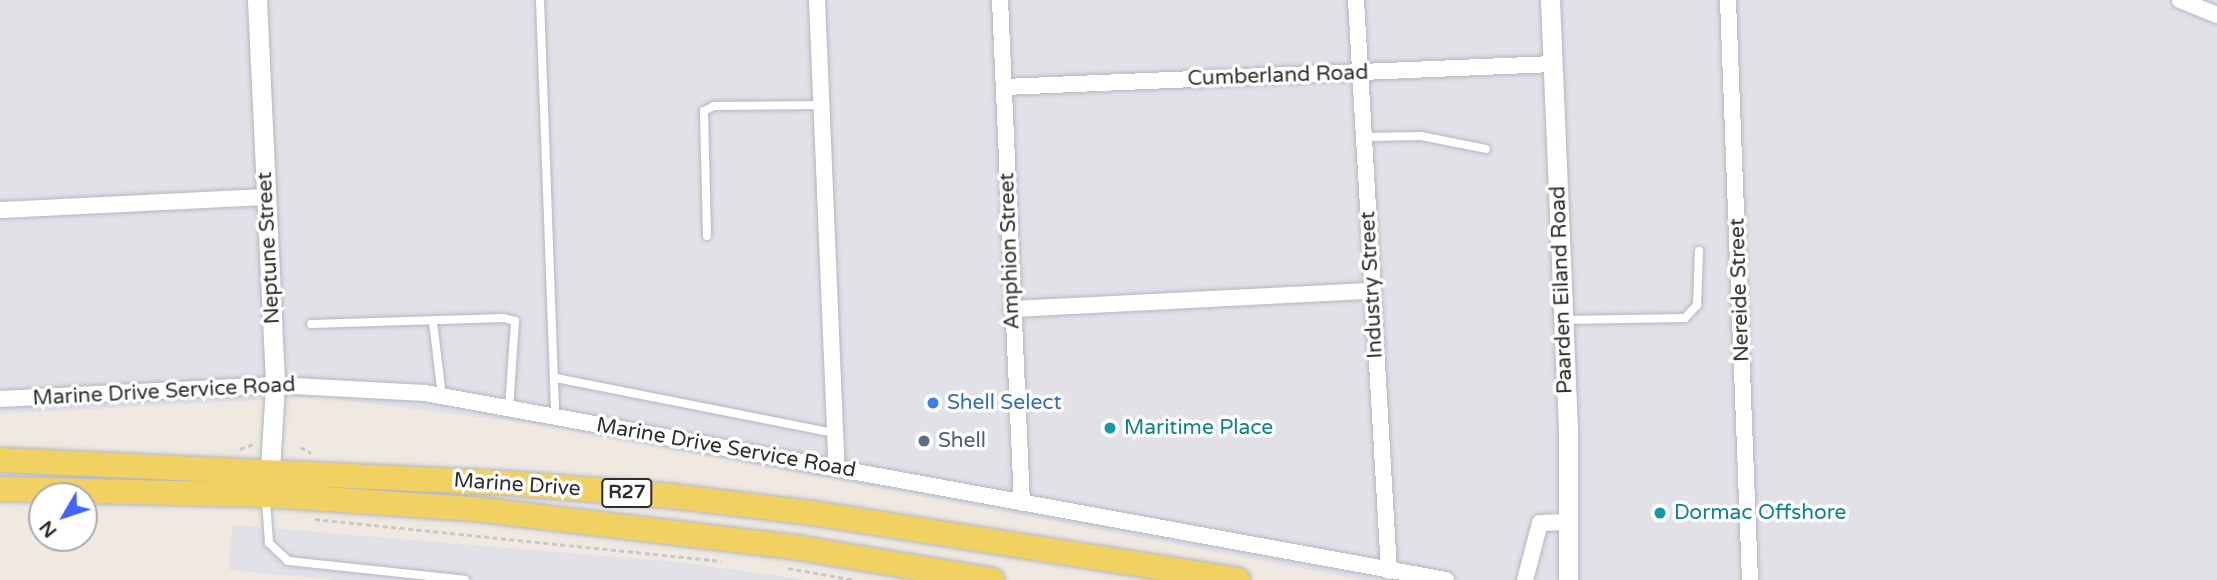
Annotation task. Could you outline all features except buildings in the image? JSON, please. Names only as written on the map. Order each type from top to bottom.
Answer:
[{"type":"main road","name":"Marine Drive","points":[[0,460],[273,471],[684,498],[812,513],[1238,580]]},
{"type":"main road","name":"Marine Drive","points":[[0,489],[267,495],[475,509],[671,531],[992,580]]},
{"type":"street","name":"Neptune Street","points":[[257,0],[275,385],[273,471],[267,495]]},
{"type":"street","points":[[817,0],[837,468]]},
{"type":"street","name":"Amphion Street","points":[[1000,0],[1022,503]]},
{"type":"street","name":"Industry Street","points":[[1356,0],[1389,571]]},
{"type":"street","name":"Paarden Eiland Road","points":[[1550,0],[1564,320],[1568,580]]},
{"type":"street","name":"Nereide Street","points":[[1728,0],[1750,580]]},
{"type":"street","points":[[2180,0],[2217,15]]},
{"type":"street","name":"Cumberland Road","points":[[1004,87],[1552,64]]},
{"type":"street","points":[[0,209],[267,197]]},
{"type":"street","points":[[1012,309],[1372,291]]},
{"type":"street","name":"Marine Drive Service Road","points":[[0,399],[275,385],[442,396],[1446,580]]},
{"type":"street","points":[[1525,580],[1540,523],[1568,522]]},
{"type":"lane","points":[[540,0],[556,378],[555,416]]},
{"type":"lane","points":[[707,236],[704,111],[714,106],[821,105]]},
{"type":"lane","points":[[1364,137],[1421,136],[1486,149]]},
{"type":"lane","points":[[1564,320],[1685,318],[1697,305],[1699,251]]},
{"type":"lane","points":[[311,324],[433,322],[504,317],[515,321],[509,408]]},
{"type":"lane","points":[[433,322],[442,396]]},
{"type":"lane","points":[[556,378],[835,433]]},
{"type":"lane","points":[[267,495],[264,515],[269,543],[288,561],[465,580]]},
{"type":"path","points":[[240,449],[253,444]]},
{"type":"path","points":[[301,447],[311,453]]},
{"type":"path","points":[[308,514],[321,523],[726,561]]},
{"type":"path","points":[[779,567],[855,580]]},
{"type":"shaded area","points":[[0,0],[2217,0],[2217,580],[1363,580],[549,426],[318,397],[0,414]]},
{"type":"shaded area","points":[[232,525],[676,562],[809,580],[338,580],[229,570]]},
{"type":"place","name":"Shell Select","points":[[933,403]]},
{"type":"place","name":"Maritime Place","points":[[1110,428]]},
{"type":"place","name":"Shell","points":[[924,441]]},
{"type":"place","name":"Dormac Offshore","points":[[1660,513]]}]
